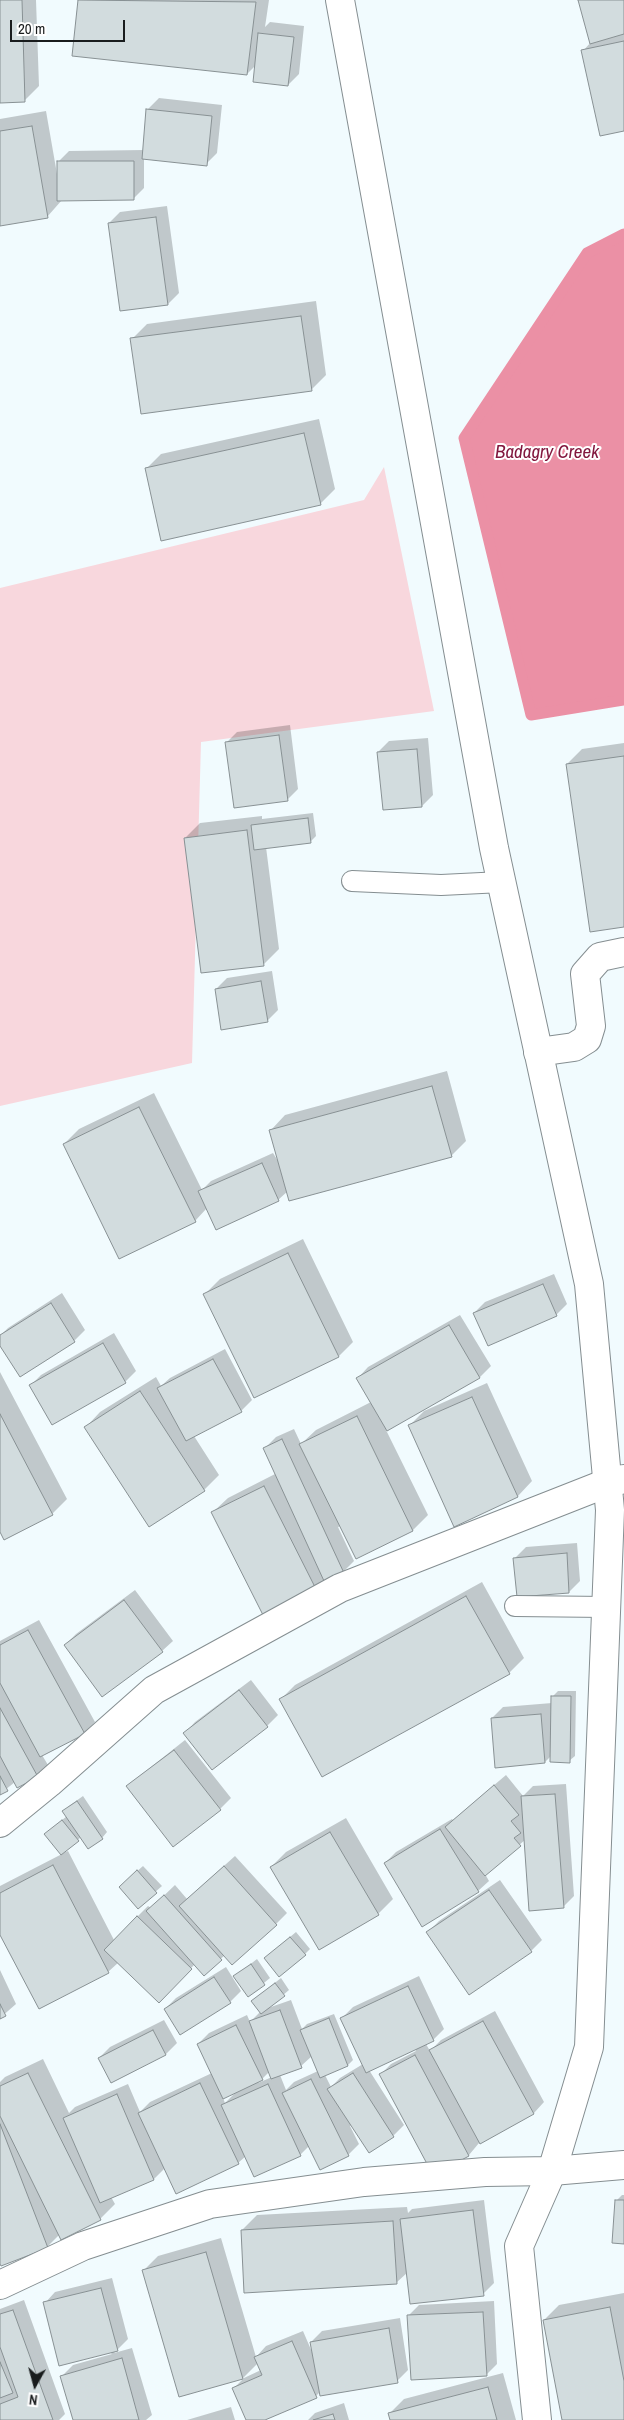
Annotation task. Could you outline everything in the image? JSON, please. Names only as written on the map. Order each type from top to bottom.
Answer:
[{"type":"street","points":[[340,0],[502,882],[589,1284],[616,1481],[610,1510],[589,2047],[552,2171],[519,2246],[537,2420]]},
{"type":"street","points":[[538,1052],[574,1046],[588,1039],[591,1026],[585,974],[600,958],[624,952]]},
{"type":"street","points":[[0,1823],[49,1783],[154,1690],[340,1588],[616,1481]]},
{"type":"street","points":[[0,2285],[83,2246],[210,2204],[364,2182],[485,2172],[552,2171],[624,2165]]},
{"type":"lane","points":[[352,881],[441,885],[502,882]]},
{"type":"lane","points":[[515,1606],[606,1607]]},
{"type":"shaded area","points":[[384,467],[434,711],[201,742],[192,1063],[0,1106],[0,588],[364,500]]},
{"type":"water","name":"Badagry Creek","points":[[624,234],[624,700],[531,715],[464,438],[587,253]]},
{"type":"building","points":[[0,0],[22,0],[25,102],[0,103]]},
{"type":"building","points":[[78,0],[256,2],[247,75],[72,56]]},
{"type":"building","points":[[578,0],[624,0],[624,34],[590,44]]},
{"type":"building","points":[[258,33],[294,37],[288,86],[253,82]]},
{"type":"building","points":[[624,41],[624,131],[600,136],[581,50]]},
{"type":"building","points":[[146,109],[212,116],[207,166],[142,159]]},
{"type":"building","points":[[32,126],[48,218],[0,226],[0,131]]},
{"type":"building","points":[[57,161],[134,161],[134,200],[57,201]]},
{"type":"building","points":[[156,217],[168,305],[120,311],[108,223]]},
{"type":"building","points":[[301,316],[312,391],[141,414],[130,338]]},
{"type":"building","points":[[304,433],[321,505],[161,541],[145,468]]},
{"type":"building","points":[[279,735],[288,801],[234,808],[225,742]]},
{"type":"building","points":[[417,749],[422,807],[383,810],[377,752]]},
{"type":"building","points":[[624,756],[624,927],[590,932],[566,764]]},
{"type":"building","points":[[308,818],[311,843],[254,850],[251,825]]},
{"type":"building","points":[[247,830],[264,966],[201,973],[184,838]]},
{"type":"building","points":[[261,981],[268,1022],[221,1030],[215,989]]},
{"type":"building","points":[[432,1086],[452,1157],[289,1201],[269,1130]]},
{"type":"building","points":[[139,1107],[196,1222],[119,1259],[63,1144]]},
{"type":"building","points":[[262,1163],[279,1201],[216,1230],[198,1191]]},
{"type":"building","points":[[288,1253],[339,1357],[254,1398],[203,1294]]},
{"type":"building","points":[[543,1284],[557,1316],[488,1346],[473,1313]]},
{"type":"building","points":[[51,1303],[75,1342],[20,1377],[0,1346],[0,1335]]},
{"type":"building","points":[[449,1325],[480,1378],[387,1431],[356,1378]]},
{"type":"building","points":[[103,1343],[126,1383],[52,1425],[29,1385]]},
{"type":"building","points":[[213,1359],[242,1412],[186,1441],[157,1388]]},
{"type":"building","points":[[140,1391],[205,1491],[149,1527],[84,1427]]},
{"type":"building","points":[[472,1397],[518,1497],[454,1527],[408,1425]]},
{"type":"building","points":[[0,1414],[53,1515],[4,1540],[0,1532]]},
{"type":"building","points":[[357,1416],[413,1531],[356,1559],[299,1444]]},
{"type":"building","points":[[282,1439],[344,1573],[324,1581],[263,1448]]},
{"type":"building","points":[[264,1486],[317,1591],[264,1617],[211,1512]]},
{"type":"building","points":[[567,1553],[569,1593],[517,1597],[513,1558]]},
{"type":"building","points":[[466,1596],[510,1674],[322,1777],[279,1699]]},
{"type":"building","points":[[124,1600],[163,1652],[102,1697],[64,1645]]},
{"type":"building","points":[[28,1630],[85,1734],[40,1757],[0,1683],[0,1645]]},
{"type":"building","points":[[239,1690],[268,1727],[212,1770],[183,1733]]},
{"type":"building","points":[[551,1696],[571,1696],[570,1763],[550,1762]]},
{"type":"building","points":[[0,1708],[38,1777],[17,1788],[0,1756]]},
{"type":"building","points":[[541,1714],[545,1763],[495,1768],[491,1718]]},
{"type":"building","points":[[174,1750],[221,1810],[173,1847],[126,1786]]},
{"type":"building","points":[[0,1776],[8,1791],[0,1795]]},
{"type":"building","points":[[494,1785],[519,1815],[511,1821],[521,1833],[514,1838],[521,1846],[485,1876],[445,1827]]},
{"type":"building","points":[[555,1794],[564,1908],[529,1911],[521,1796]]},
{"type":"building","points":[[77,1801],[103,1839],[88,1849],[62,1811]]},
{"type":"building","points":[[62,1820],[79,1841],[61,1855],[44,1834]]},
{"type":"building","points":[[440,1829],[479,1892],[422,1927],[384,1863]]},
{"type":"building","points":[[330,1832],[379,1915],[319,1950],[270,1867]]},
{"type":"building","points":[[53,1865],[109,1973],[39,2009],[0,1935],[0,1893]]},
{"type":"building","points":[[224,1866],[277,1925],[232,1965],[179,1906]]},
{"type":"building","points":[[137,1870],[157,1893],[138,1909],[119,1887]]},
{"type":"building","points":[[489,1890],[532,1952],[469,1995],[426,1932]]},
{"type":"building","points":[[164,1895],[222,1960],[204,1976],[146,1911]]},
{"type":"building","points":[[137,1916],[192,1969],[159,2003],[104,1950]]},
{"type":"building","points":[[290,1937],[306,1955],[279,1977],[264,1958]]},
{"type":"building","points":[[251,1964],[265,1985],[248,1997],[233,1976]]},
{"type":"building","points":[[214,1977],[231,2003],[180,2035],[164,2009]]},
{"type":"building","points":[[275,1983],[285,1996],[261,2014],[251,2001]]},
{"type":"building","points":[[408,1986],[434,2041],[366,2073],[340,2018]]},
{"type":"building","points":[[0,2004],[6,2016],[0,2019]]},
{"type":"building","points":[[280,2010],[302,2068],[271,2079],[249,2021]]},
{"type":"building","points":[[329,2018],[348,2066],[320,2078],[300,2030]]},
{"type":"building","points":[[483,2021],[534,2114],[480,2144],[429,2050]]},
{"type":"building","points":[[236,2025],[263,2080],[223,2099],[197,2044]]},
{"type":"building","points":[[153,2030],[166,2055],[111,2083],[98,2058]]},
{"type":"building","points":[[415,2055],[469,2156],[433,2175],[379,2074]]},
{"type":"building","points":[[28,2073],[101,2220],[61,2240],[0,2116],[0,2086]]},
{"type":"building","points":[[353,2073],[394,2137],[369,2153],[327,2089]]},
{"type":"building","points":[[311,2079],[349,2156],[320,2170],[282,2093]]},
{"type":"building","points":[[200,2083],[239,2164],[176,2194],[138,2113]]},
{"type":"building","points":[[268,2084],[301,2156],[254,2177],[221,2105]]},
{"type":"building","points":[[117,2094],[154,2180],[100,2203],[63,2118]]},
{"type":"building","points":[[0,2124],[48,2248],[1,2266],[0,2264]]},
{"type":"building","points":[[615,2200],[624,2200],[624,2244],[612,2243]]},
{"type":"building","points":[[473,2210],[484,2296],[410,2304],[400,2219]]},
{"type":"building","points":[[393,2221],[397,2284],[244,2293],[241,2230]]},
{"type":"building","points":[[206,2252],[243,2379],[179,2397],[142,2270]]},
{"type":"building","points":[[101,2288],[118,2351],[59,2366],[43,2302]]},
{"type":"building","points":[[610,2307],[624,2381],[624,2420],[562,2420],[543,2320]]},
{"type":"building","points":[[13,2310],[53,2420],[0,2420],[0,2404],[18,2397],[0,2347],[0,2314]]},
{"type":"building","points":[[483,2312],[487,2376],[411,2380],[407,2315]]},
{"type":"building","points":[[389,2328],[398,2383],[320,2396],[310,2342]]},
{"type":"building","points":[[292,2341],[317,2398],[265,2420],[246,2420],[232,2388],[262,2375],[254,2357]]},
{"type":"building","points":[[122,2358],[139,2420],[73,2420],[60,2376]]},
{"type":"building","points":[[0,2362],[13,2393],[0,2398]]},
{"type":"building","points":[[488,2387],[497,2420],[390,2420],[388,2413]]},
{"type":"building","points":[[333,2414],[335,2420],[313,2420]]},
{"type":"waterway","points":[[624,234],[587,253],[464,438],[531,715],[624,700]]}]
